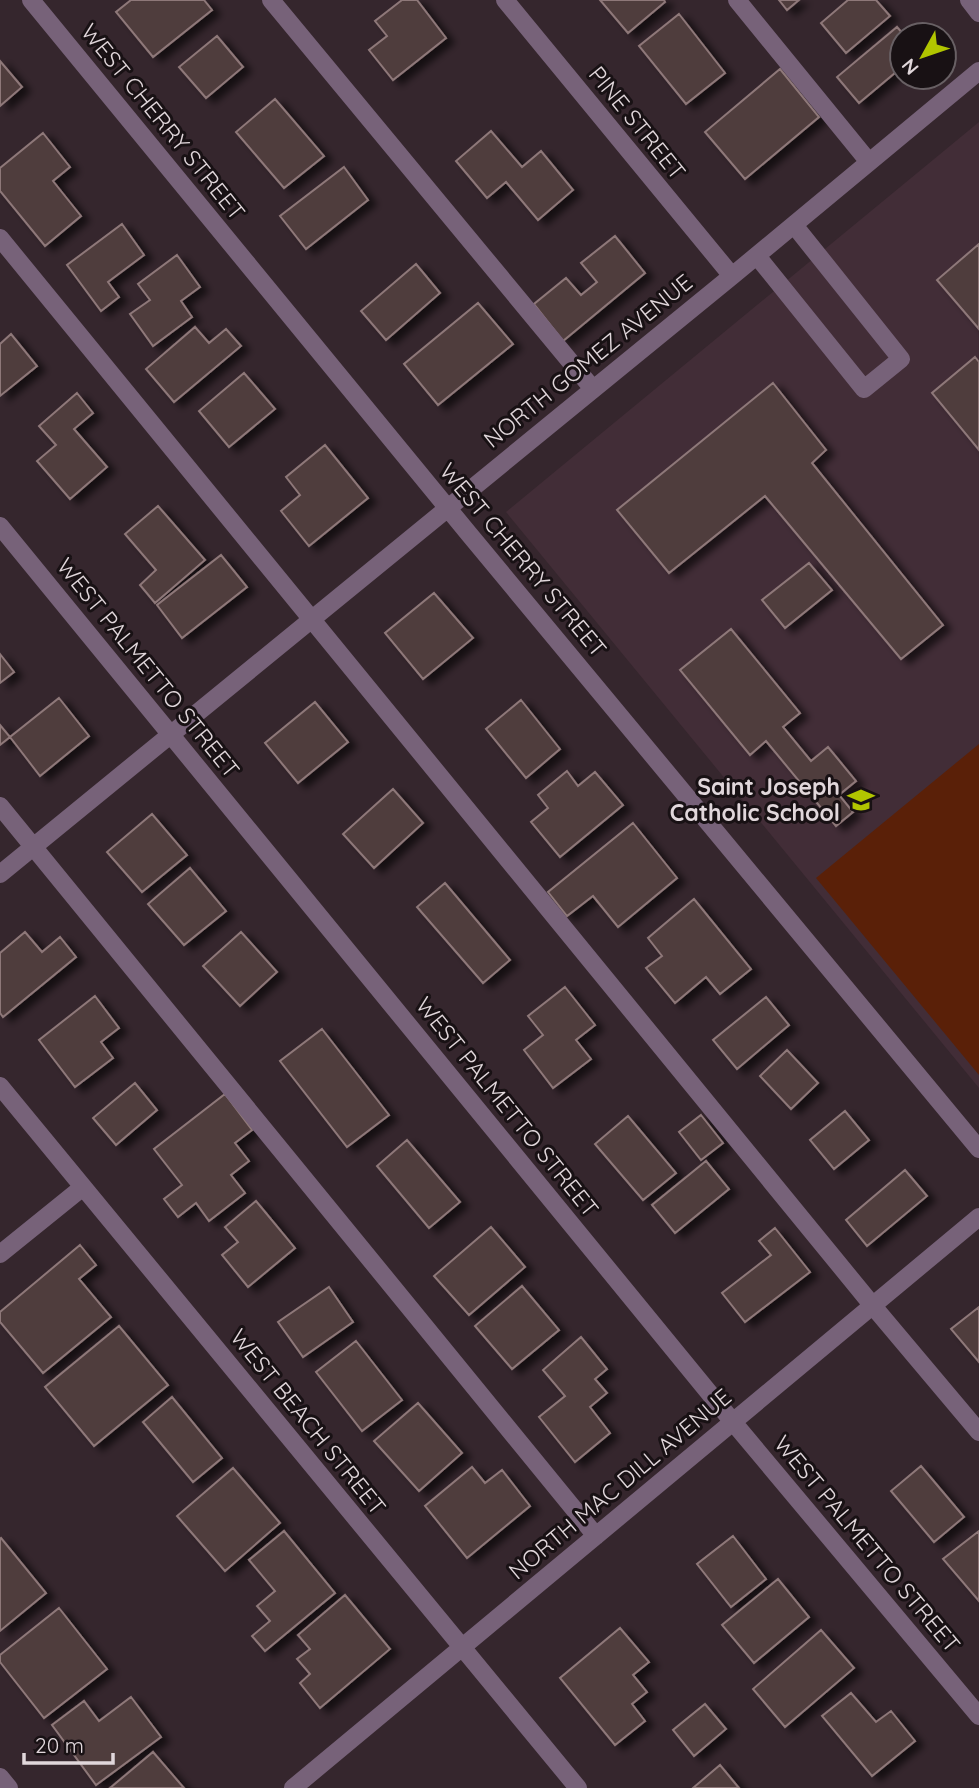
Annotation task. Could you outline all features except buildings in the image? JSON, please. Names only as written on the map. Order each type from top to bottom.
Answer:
[{"type":"street","name":"WEST CHERRY STREET","points":[[31,0],[979,1149]]},
{"type":"street","points":[[271,0],[593,389]]},
{"type":"street","name":"PINE STREET","points":[[505,0],[732,276]]},
{"type":"street","points":[[737,0],[869,162]]},
{"type":"street","points":[[969,0],[979,13]]},
{"type":"street","name":"NORTH GOMEZ AVENUE","points":[[0,874],[757,256],[979,71]]},
{"type":"street","points":[[757,256],[864,389],[901,359],[794,225]]},
{"type":"street","points":[[0,238],[979,1432]]},
{"type":"street","name":"WEST PALMETTO STREET","points":[[0,526],[733,1422],[979,1716]]},
{"type":"street","points":[[0,806],[596,1536]]},
{"type":"street","name":"WEST BEACH STREET","points":[[0,1086],[578,1788]]},
{"type":"street","points":[[0,1254],[83,1187]]},
{"type":"street","name":"NORTH MAC DILL AVENUE","points":[[293,1788],[979,1217]]},
{"type":"street","points":[[0,1777],[9,1788]]},
{"type":"shaded area","name":"Saint Joseph Catholic School","points":[[979,122],[979,1088],[506,512]]},
{"type":"shaded area","points":[[979,744],[979,1075],[816,878]]},
{"type":"place","name":"Saint Joseph Catholic School","points":[[861,800]]}]
